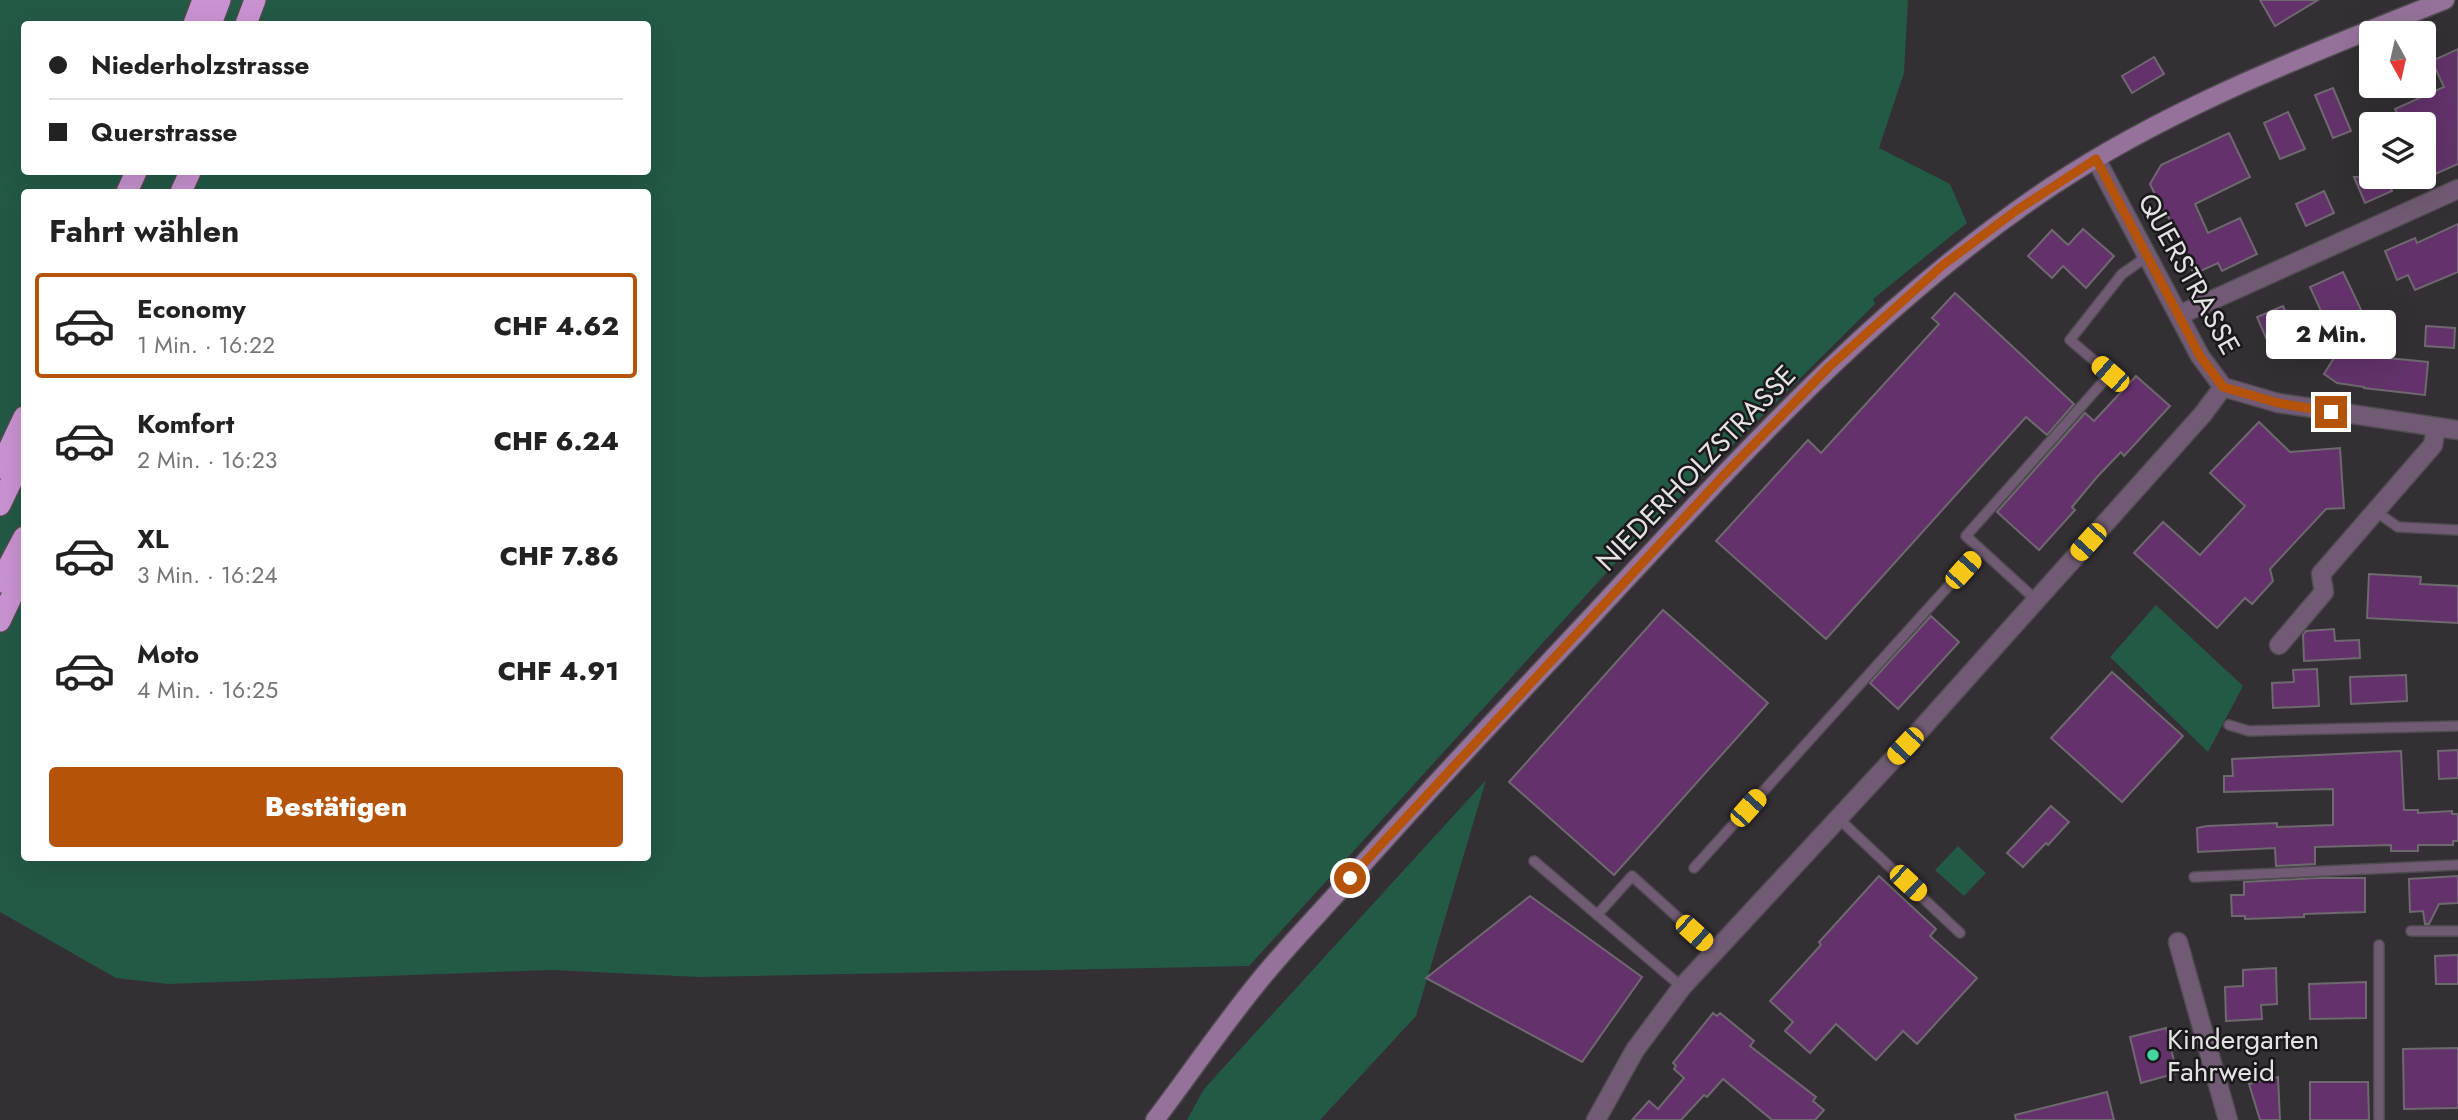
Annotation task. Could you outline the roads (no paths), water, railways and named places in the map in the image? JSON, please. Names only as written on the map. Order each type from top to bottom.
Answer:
[{"type":"highway","points":[[195,21],[203,0]]},
{"type":"highway","points":[[212,21],[220,0]]},
{"type":"highway","points":[[247,21],[255,0]]},
{"type":"highway","points":[[0,468],[21,422]]},
{"type":"highway","points":[[0,505],[21,461]]},
{"type":"highway","points":[[0,582],[21,543]]},
{"type":"highway","points":[[0,621],[21,576]]},
{"type":"main road","name":"NIEDERHOLZSTRASSE","points":[[1155,1120],[1259,981],[1513,701],[1829,367],[1943,265],[2017,210],[2096,159],[2175,115],[2246,81],[2445,0]]},
{"type":"street","name":"QUERSTRASSE","points":[[2096,159],[2200,356],[2223,387],[2278,403],[2458,430]]},
{"type":"street","points":[[2179,315],[2458,189]]},
{"type":"street","points":[[1596,1120],[1635,1050],[1682,987],[2036,600],[2203,414],[2223,387]]},
{"type":"street","points":[[2279,645],[2325,592],[2321,575],[2433,445],[2436,428]]},
{"type":"street","points":[[2178,942],[2228,1120]]},
{"type":"lane","points":[[2036,600],[1966,536],[2110,374],[2070,340],[2122,274],[2148,256]]},
{"type":"lane","points":[[2375,511],[2398,527],[2458,530]]},
{"type":"lane","points":[[1695,868],[1981,550]]},
{"type":"lane","points":[[2229,725],[2249,731],[2458,726]]},
{"type":"lane","points":[[1838,818],[1961,933]]},
{"type":"lane","points":[[1534,862],[1682,987]]},
{"type":"lane","points":[[2194,877],[2458,865]]},
{"type":"lane","points":[[1597,915],[1632,876],[1715,951]]},
{"type":"lane","points":[[2411,931],[2458,931]]},
{"type":"lane","points":[[2379,945],[2379,1120]]},
{"type":"place","name":"Kindergarten Fahrweid","points":[[2153,1055]]}]
